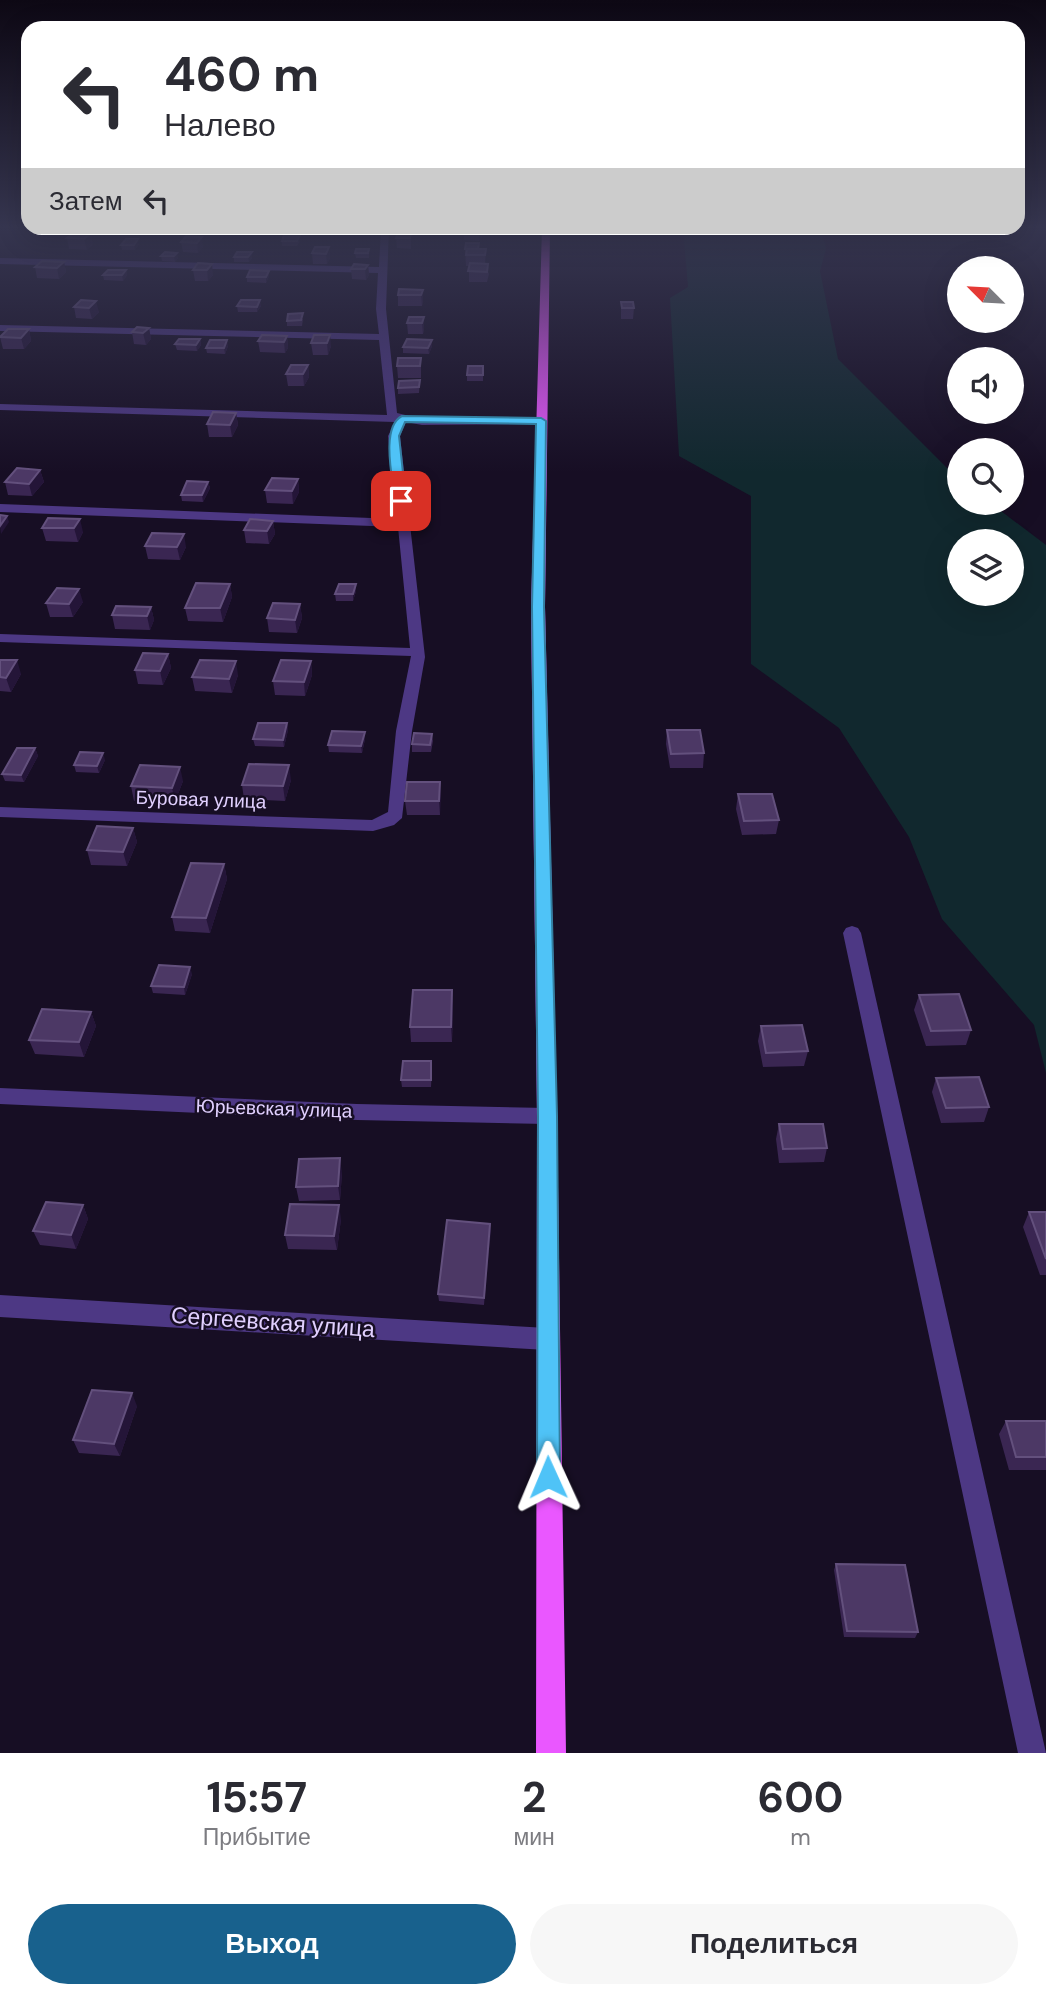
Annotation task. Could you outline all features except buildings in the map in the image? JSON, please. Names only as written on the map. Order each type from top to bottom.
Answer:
[{"type":"main road","points":[[544,310],[538,607],[547,1116],[551,1753]]},
{"type":"street","points":[[382,310],[390,410],[391,415],[402,419]]},
{"type":"street","points":[[0,328],[386,337]]},
{"type":"street","points":[[0,407],[541,421]]},
{"type":"street","points":[[0,638],[415,652],[394,436],[402,419]]},
{"type":"street","points":[[0,508],[403,523]]},
{"type":"street","name":"Буровая улица","points":[[0,812],[373,826],[388,821],[396,814],[404,731],[418,657],[415,652]]},
{"type":"street","points":[[852,933],[1033,1753]]},
{"type":"street","name":"Юрьевская улица","points":[[0,1096],[357,1112],[547,1116]]},
{"type":"street","name":"Сергеевская улица","points":[[0,1306],[547,1339]]},
{"type":"green space","points":[[671,310],[828,310],[838,359],[947,468],[947,515],[1006,515],[1046,545],[1046,1073],[1034,1025],[942,919],[909,837],[839,728],[751,664],[751,496],[679,456]]},
{"type":"route","points":[[401,501],[394,436],[402,419],[422,422],[541,421],[538,607],[547,1116],[548,1477]]}]
